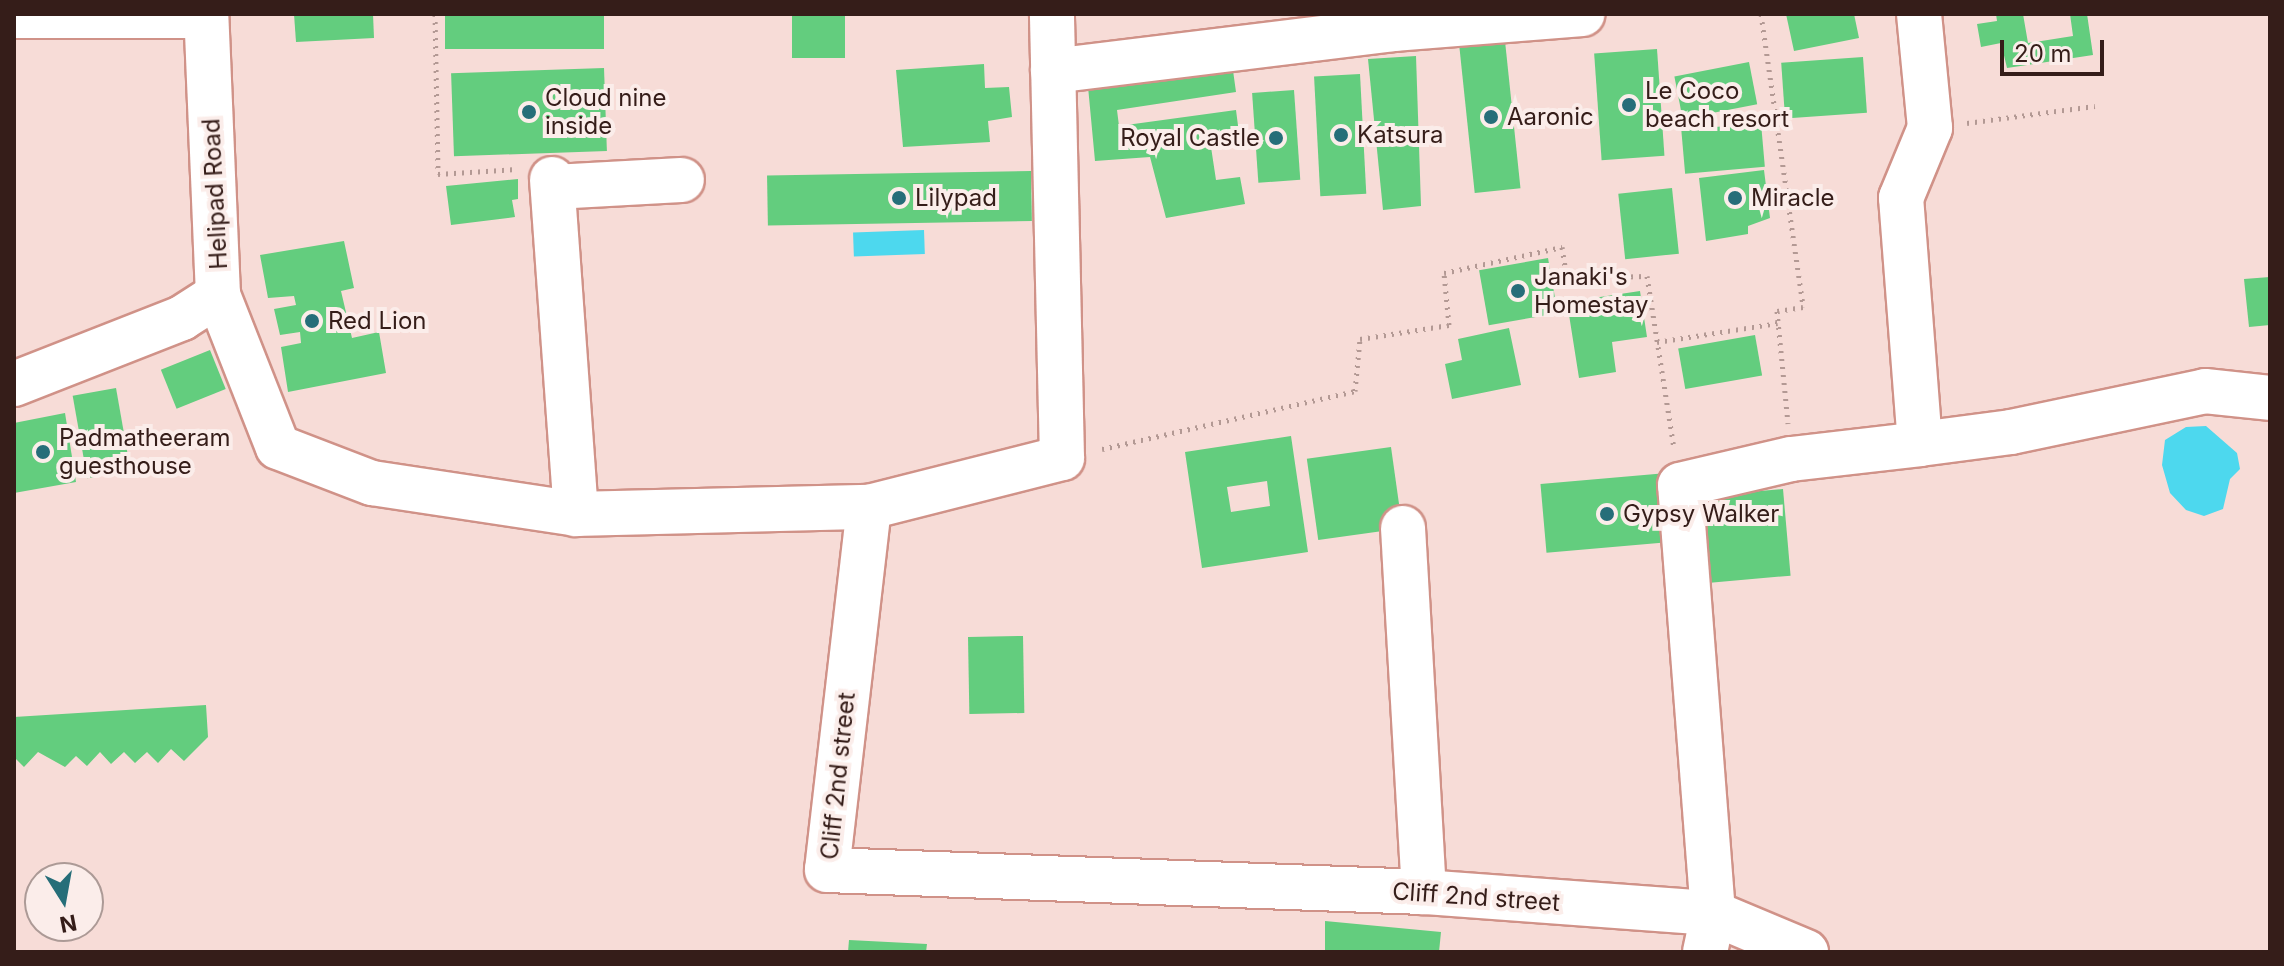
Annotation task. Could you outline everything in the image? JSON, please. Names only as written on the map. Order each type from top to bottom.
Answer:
[{"type":"street","points":[[218,295],[278,447],[372,483],[576,514],[869,507],[1062,458],[1052,14]]},
{"type":"street","points":[[1053,71],[1393,29],[1582,14]]},
{"type":"street","points":[[1919,14],[1930,128],[1901,198],[1920,444]]},
{"type":"street","points":[[14,16],[206,15]]},
{"type":"street","name":"Helipad Road","points":[[14,384],[182,318],[218,295],[206,15]]},
{"type":"street","points":[[576,514],[552,183],[682,180]]},
{"type":"street","points":[[1709,933],[1680,485],[1791,459],[2011,432],[2205,391],[2270,398]]},
{"type":"street","name":"Cliff 2nd street","points":[[869,507],[827,870],[1424,892],[1709,933],[1806,952]]},
{"type":"street","points":[[1403,528],[1424,892]]},
{"type":"path","points":[[435,14],[438,174],[551,168],[552,183]]},
{"type":"path","points":[[1761,14],[1803,307],[1777,311],[1791,459]]},
{"type":"path","points":[[1930,128],[2095,106]]},
{"type":"path","points":[[1062,458],[1355,391],[1360,339],[1449,325],[1444,273],[1562,247],[1567,278],[1647,276],[1680,485]]},
{"type":"path","points":[[1657,342],[1778,323]]},
{"type":"water","points":[[924,230],[925,254],[854,256],[853,232]]},
{"type":"water","points":[[2206,426],[2237,453],[2240,469],[2230,479],[2223,509],[2204,516],[2186,510],[2170,493],[2162,465],[2165,440],[2186,427]]},
{"type":"building","points":[[294,14],[373,14],[374,38],[296,42]]},
{"type":"building","points":[[445,14],[604,14],[604,49],[445,49]]},
{"type":"building","points":[[792,14],[845,14],[845,58],[792,58]]},
{"type":"building","points":[[1786,14],[1854,14],[1859,38],[1794,51]]},
{"type":"building","points":[[1996,14],[2023,14],[2028,43],[2073,36],[2070,14],[2087,14],[2093,55],[2007,68],[2001,43],[1981,47],[1977,24],[1997,21]]},
{"type":"building","name":"Aaronic","points":[[1505,41],[1520,188],[1475,193],[1459,46]]},
{"type":"building","name":"Le Coco beach resort","points":[[1657,49],[1664,156],[1602,160],[1594,53]]},
{"type":"building","points":[[1231,56],[1236,92],[1117,110],[1119,126],[1236,110],[1240,141],[1211,147],[1216,180],[1240,177],[1245,204],[1166,218],[1150,157],[1095,161],[1087,76]]},
{"type":"building","points":[[1416,56],[1421,206],[1383,210],[1368,59]]},
{"type":"building","points":[[1863,57],[1867,113],[1785,119],[1781,63]]},
{"type":"building","points":[[1749,62],[1757,104],[1683,119],[1674,77]]},
{"type":"building","points":[[984,64],[985,88],[1009,87],[1012,117],[988,121],[990,142],[903,147],[896,70]]},
{"type":"building","name":"Cloud nine inside","points":[[604,68],[607,151],[454,156],[451,73]]},
{"type":"building","name":"Katsura","points":[[1360,74],[1366,194],[1320,196],[1314,76]]},
{"type":"building","name":"Royal Castle","points":[[1294,90],[1300,180],[1258,183],[1252,93]]},
{"type":"building","points":[[1761,123],[1765,167],[1685,174],[1681,130]]},
{"type":"building","name":"Miracle","points":[[1764,170],[1770,218],[1748,226],[1748,234],[1706,241],[1699,178]]},
{"type":"building","name":"Lilypad","points":[[1031,171],[1032,221],[768,226],[767,176]]},
{"type":"building","points":[[518,179],[518,199],[512,200],[515,217],[451,225],[446,186]]},
{"type":"building","points":[[1672,188],[1679,254],[1625,259],[1618,194]]},
{"type":"building","name":"Red Lion","points":[[344,241],[354,288],[341,291],[352,338],[379,332],[386,373],[288,392],[281,347],[301,343],[300,332],[280,335],[274,309],[296,305],[294,296],[268,298],[260,255]]},
{"type":"building","name":"Janaki's Homestay","points":[[1548,258],[1558,313],[1489,325],[1479,270]]},
{"type":"building","points":[[2270,277],[2270,325],[2249,327],[2244,279]]},
{"type":"building","points":[[1640,291],[1647,337],[1612,342],[1616,372],[1579,378],[1567,302]]},
{"type":"building","points":[[1509,328],[1521,385],[1452,399],[1445,364],[1462,360],[1458,339]]},
{"type":"building","points":[[1755,335],[1762,375],[1685,389],[1678,349]]},
{"type":"building","points":[[210,350],[226,389],[177,409],[161,370]]},
{"type":"building","points":[[116,388],[131,471],[87,478],[73,396]]},
{"type":"building","name":"Padmatheeram guesthouse","points":[[65,413],[76,482],[14,493],[14,423]]},
{"type":"building","points":[[1291,436],[1308,552],[1202,568],[1185,452]],"holes":[[[1267,481],[1270,506],[1231,512],[1227,487]]]},
{"type":"building","points":[[1391,447],[1402,528],[1318,540],[1307,459]]},
{"type":"building","name":"Gypsy Walker","points":[[1667,473],[1673,542],[1546,553],[1540,484]]},
{"type":"building","points":[[1783,489],[1791,576],[1702,583],[1694,497]]},
{"type":"building","points":[[1023,636],[1024,713],[969,714],[968,637]]},
{"type":"building","points":[[206,705],[208,737],[184,761],[171,749],[158,763],[147,752],[135,763],[124,752],[111,764],[100,752],[87,766],[76,756],[65,767],[38,752],[24,767],[14,757],[14,717]]},
{"type":"building","points":[[1325,921],[1441,932],[1439,952],[1325,952]]},
{"type":"building","points":[[849,940],[927,944],[926,952],[848,952]]},
{"type":"place","name":"Le Coco beach resort","points":[[1629,105]]},
{"type":"place","name":"Cloud nine inside","points":[[529,112]]},
{"type":"place","name":"Aaronic","points":[[1491,117]]},
{"type":"place","name":"Katsura","points":[[1341,135]]},
{"type":"place","name":"Royal Castle","points":[[1276,138]]},
{"type":"place","name":"Lilypad","points":[[899,198]]},
{"type":"place","name":"Miracle","points":[[1735,198]]},
{"type":"place","name":"Janaki's Homestay","points":[[1518,291]]},
{"type":"place","name":"Red Lion","points":[[312,321]]},
{"type":"place","name":"Padmatheeram guesthouse","points":[[43,452]]},
{"type":"place","name":"Gypsy Walker","points":[[1607,514]]}]
